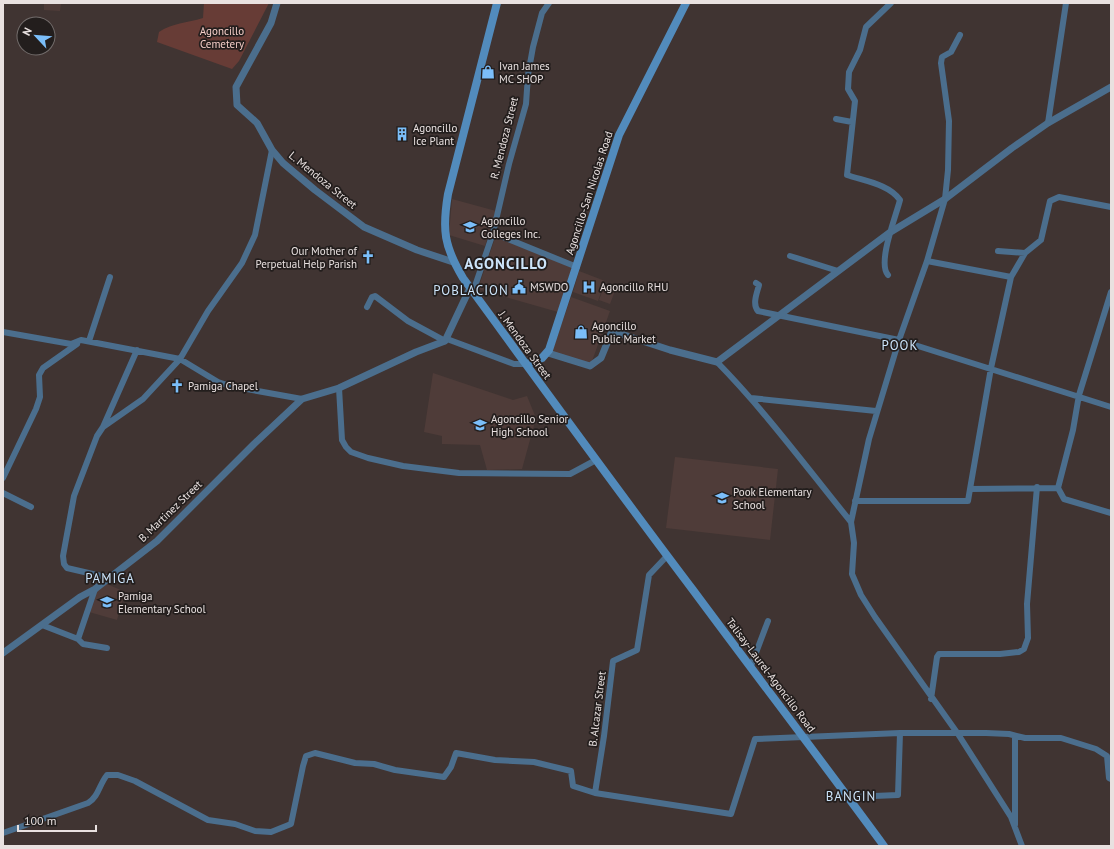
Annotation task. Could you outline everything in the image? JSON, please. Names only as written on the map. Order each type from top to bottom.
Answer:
[{"type":"main road","name":"J. Mendoza Street","points":[[497,3],[445,212],[445,238],[453,262],[471,290],[640,519]]},
{"type":"main road","name":"Agoncillo-San Nicolas Road","points":[[548,353],[619,135],[686,3]]},
{"type":"main road","points":[[527,364],[542,358],[548,353]]},
{"type":"main road","name":"Talisay-Laurel-Agoncillo Road","points":[[640,519],[850,797],[884,846]]},
{"type":"street","name":"L. Mendoza Street","points":[[278,3],[271,23],[236,87],[236,105],[257,123],[272,150],[283,163],[310,186],[364,227],[417,250],[453,262]]},
{"type":"street","name":"R. Mendoza Street","points":[[446,340],[471,290],[494,233],[509,164],[526,104],[528,75],[533,46],[542,13],[549,3]]},
{"type":"street","points":[[888,275],[885,269],[889,233],[900,200],[895,193],[888,188],[847,175],[855,101],[848,89],[849,72],[860,50],[866,27],[891,3]]},
{"type":"street","points":[[1048,123],[1066,3]]},
{"type":"street","points":[[960,35],[951,52],[942,57],[941,63],[949,121],[948,170],[945,199],[927,261],[876,411],[851,522],[854,543],[852,574],[858,588],[875,616],[931,699],[958,734],[1015,825],[1022,846]]},
{"type":"street","points":[[716,362],[889,233],[945,199],[1012,148],[1048,123],[1111,88]]},
{"type":"street","points":[[836,119],[852,122]]},
{"type":"street","points":[[103,427],[143,399],[180,359],[208,311],[242,263],[255,235],[272,150]]},
{"type":"street","points":[[855,501],[968,501],[991,368],[1011,277],[1025,253],[1040,240],[1047,205],[1053,199],[1059,197],[1111,207]]},
{"type":"street","points":[[494,233],[577,266]]},
{"type":"street","points":[[998,251],[1025,253]]},
{"type":"street","points":[[790,256],[838,271]]},
{"type":"street","points":[[927,261],[1011,277]]},
{"type":"street","points":[[89,341],[110,277]]},
{"type":"street","points":[[756,283],[759,285],[755,308],[758,311],[780,314],[899,340],[1111,406]]},
{"type":"street","points":[[1111,292],[1079,395],[1073,430],[1058,488],[1064,499],[1111,513]]},
{"type":"street","points":[[367,307],[372,297],[375,296],[408,321],[446,340],[514,364],[527,364]]},
{"type":"street","points":[[548,353],[590,366],[601,358],[612,331],[670,350],[716,362],[751,398],[851,522]]},
{"type":"street","points":[[3,332],[71,344],[81,340],[89,341],[180,359],[218,382],[230,386],[302,399],[339,388],[416,352],[446,340]]},
{"type":"street","points":[[3,478],[36,409],[40,397],[39,375],[43,368],[81,340]]},
{"type":"street","points":[[110,578],[67,568],[64,564],[63,556],[74,496],[97,436],[103,427],[137,350]]},
{"type":"street","points":[[339,388],[342,440],[351,452],[368,458],[403,466],[459,473],[545,474],[570,474],[596,460]]},
{"type":"street","points":[[751,398],[876,411]]},
{"type":"street","name":"B. Martinez Street","points":[[3,653],[80,597],[95,589],[157,541],[254,444],[302,399]]},
{"type":"street","points":[[970,489],[1037,487],[1058,488]]},
{"type":"street","points":[[931,699],[937,657],[939,654],[1000,654],[1019,652],[1024,649],[1028,638],[1027,604],[1037,487]]},
{"type":"street","points":[[3,493],[31,507]]},
{"type":"street","name":"B. Alcazar Street","points":[[595,793],[613,662],[637,650],[649,575],[668,556]]},
{"type":"street","points":[[78,639],[95,589]]},
{"type":"street","points":[[751,666],[768,621]]},
{"type":"street","points":[[42,625],[78,639],[83,644],[106,648]]},
{"type":"street","points":[[3,833],[88,803],[95,799],[103,781],[108,775],[118,775],[135,781],[208,820],[235,824],[255,831],[271,832],[291,824],[302,766],[306,756],[315,753],[355,763],[374,764],[395,770],[444,777],[451,767],[456,753],[495,760],[534,762],[571,771],[573,786],[595,793],[731,814],[755,739],[900,733],[986,733],[1025,738],[1061,738],[1096,749],[1107,756],[1109,778],[1111,778]]},
{"type":"street","points":[[850,797],[898,795],[900,733]]},
{"type":"street","points":[[1015,736],[1015,825]]},
{"type":"shaded area","points":[[44,3],[61,3],[60,11],[44,10]]},
{"type":"shaded area","name":"Agoncillo Colleges Inc.","points":[[452,199],[496,211],[485,246],[449,235]]},
{"type":"shaded area","points":[[496,235],[572,268],[558,312],[478,289]]},
{"type":"shaded area","name":"Agoncillo RHU","points":[[579,271],[605,281],[598,301],[573,292]]},
{"type":"shaded area","points":[[605,284],[616,288],[610,304],[599,300]]},
{"type":"shaded area","name":"Agoncillo Public Market","points":[[571,297],[610,311],[591,364],[552,352]]},
{"type":"shaded area","name":"Agoncillo Senior High School","points":[[433,373],[513,400],[527,396],[536,418],[522,469],[487,470],[480,445],[442,444],[442,436],[424,432]]},
{"type":"shaded area","name":"Pook Elementary School","points":[[675,457],[778,469],[770,540],[666,528]]},
{"type":"shaded area","name":"Pamiga Elementary School","points":[[107,584],[125,592],[117,620],[89,612],[96,589]]},
{"type":"green space","name":"Agoncillo Cemetery","points":[[204,3],[269,3],[239,61],[232,69],[157,42],[159,32],[164,29],[203,18]]},
{"type":"place","name":"Ivan James MC SHOP","points":[[488,72]]},
{"type":"place","name":"Agoncillo Ice Plant","points":[[402,134]]},
{"type":"place","name":"Agoncillo Colleges Inc.","points":[[470,227]]},
{"type":"place","name":"Our Mother of Perpetual Help Parish","points":[[368,257]]},
{"type":"place","name":"MSWDO","points":[[519,287]]},
{"type":"place","name":"Agoncillo RHU","points":[[589,287]]},
{"type":"place","name":"Agoncillo Public Market","points":[[581,332]]},
{"type":"place","name":"Pamiga Chapel","points":[[177,386]]},
{"type":"place","name":"Agoncillo Senior High School","points":[[480,425]]},
{"type":"place","name":"Pook Elementary School","points":[[722,498]]},
{"type":"place","name":"Pamiga Elementary School","points":[[107,602]]},
{"type":"district","name":"AGONCILLO","points":[[506,263]]},
{"type":"district","name":"POBLACION","points":[[471,290]]},
{"type":"district","name":"POOK","points":[[900,345]]},
{"type":"district","name":"PAMIGA","points":[[110,578]]},
{"type":"district","name":"BANGIN","points":[[851,796]]}]
